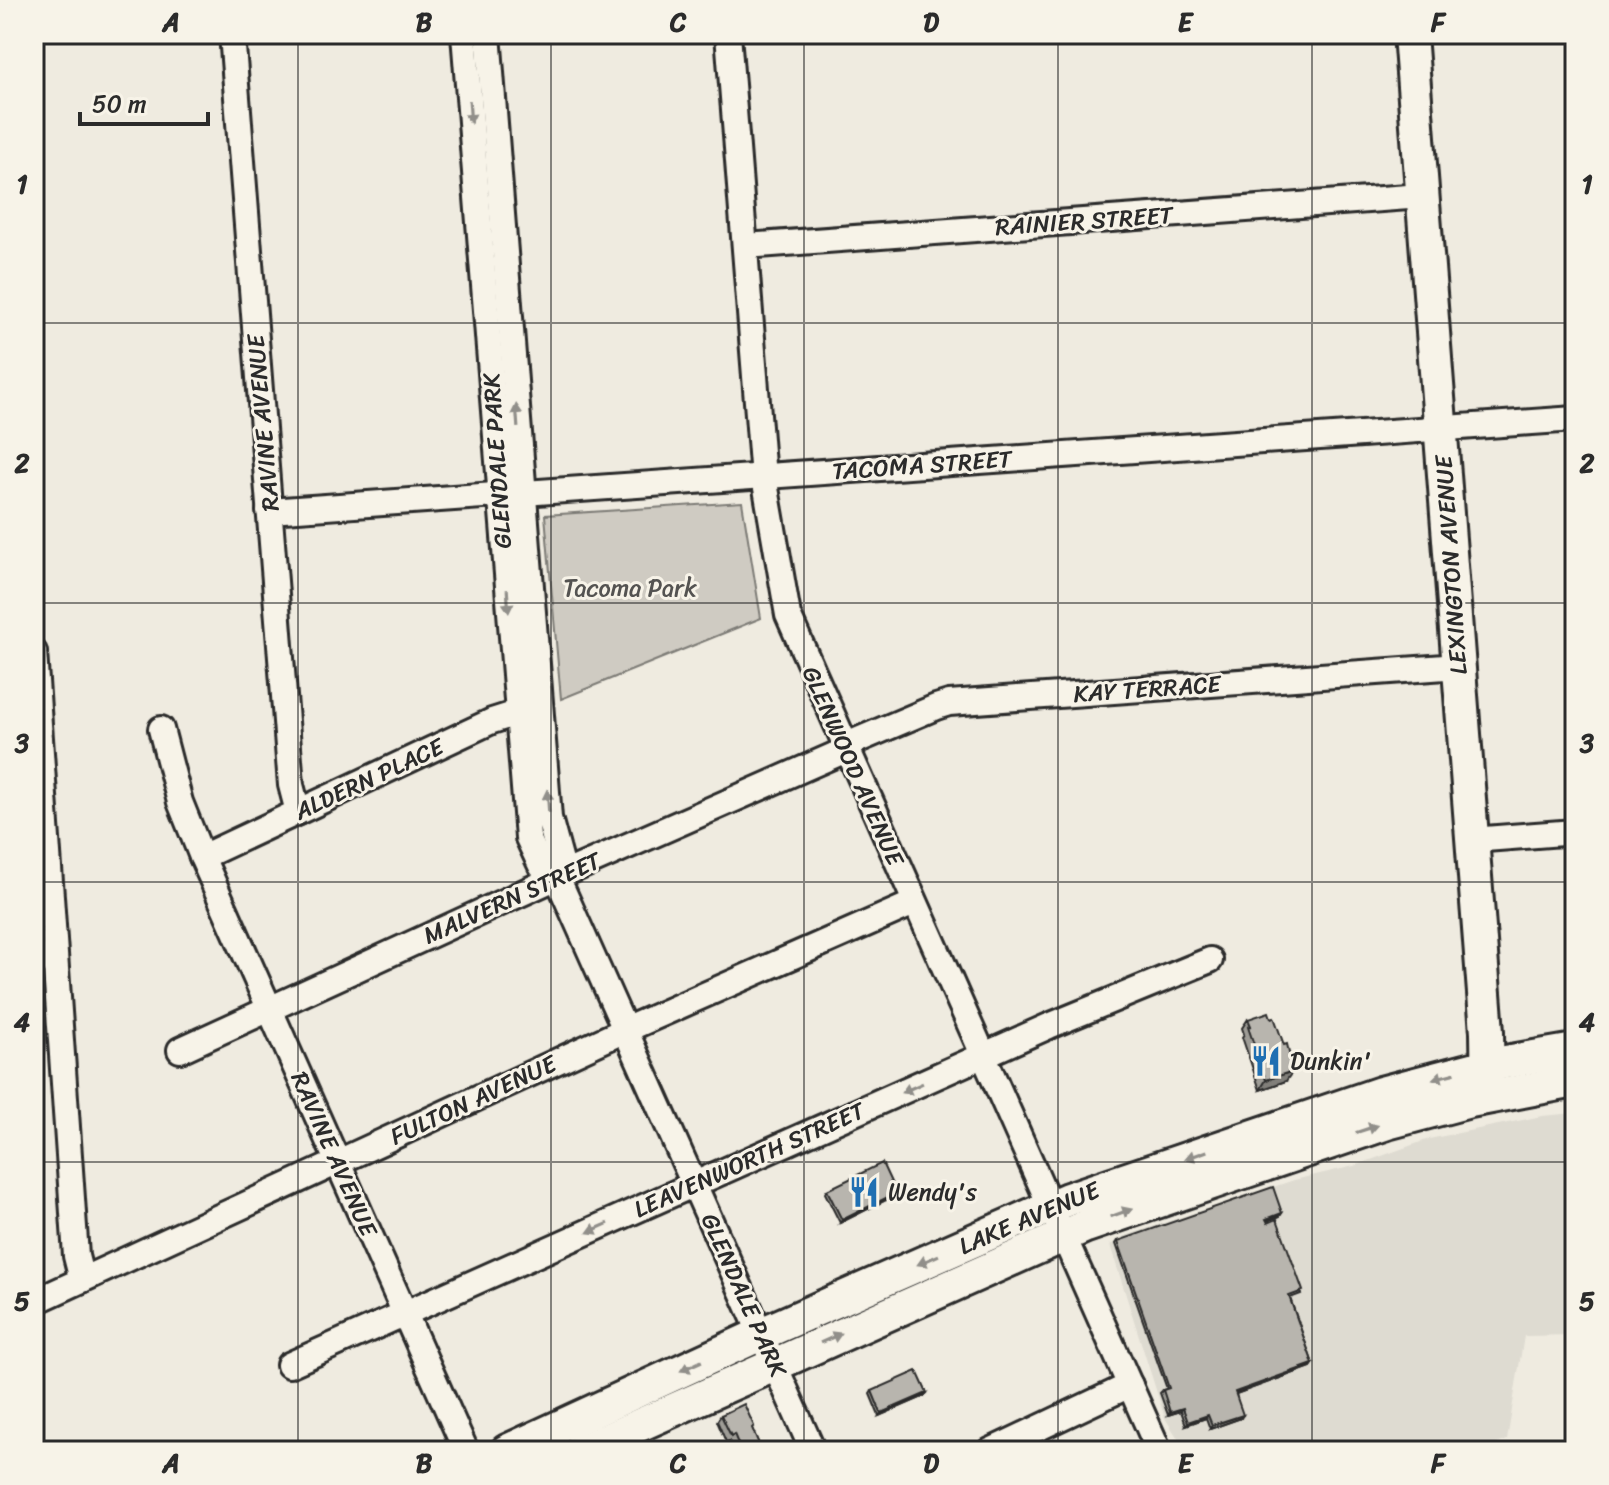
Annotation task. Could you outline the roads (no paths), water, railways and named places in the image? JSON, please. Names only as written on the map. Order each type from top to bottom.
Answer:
[{"type":"main road","name":"LEXINGTON AVENUE","points":[[1410,34],[1488,1081]]},
{"type":"main road","name":"LAKE AVENUE","points":[[507,1451],[768,1348],[1056,1221],[1359,1132],[1575,1050]]},
{"type":"main road","name":"LAKE AVENUE","points":[[1488,1081],[1575,1081]]},
{"type":"main road","name":"LAKE AVENUE","points":[[581,1451],[768,1348]]},
{"type":"street","name":"RAVINE AVENUE","points":[[232,34],[291,785],[298,812]]},
{"type":"street","name":"GLENDALE PARK","points":[[464,34],[512,494]]},
{"type":"street","name":"GLENDALE PARK","points":[[488,34],[512,494],[529,714],[528,838],[541,866],[557,877],[813,1451]]},
{"type":"street","name":"GLENWOOD AVENUE","points":[[728,34],[764,477],[788,615],[1159,1451]]},
{"type":"street","name":"RAINIER STREET","points":[[745,246],[1422,196]]},
{"type":"street","name":"TACOMA STREET","points":[[269,511],[1575,419]]},
{"type":"street","points":[[34,652],[76,1256],[82,1280]]},
{"type":"street","name":"KAY TERRACE","points":[[845,748],[936,707],[957,702],[1459,666]]},
{"type":"street","name":"ALDERN PLACE","points":[[202,857],[492,721],[529,714]]},
{"type":"street","name":"RAVINE AVENUE","points":[[161,729],[173,782],[202,857],[466,1451]]},
{"type":"street","name":"MALVERN STREET","points":[[180,1050],[845,748]]},
{"type":"street","points":[[1472,840],[1575,832]]},
{"type":"street","name":"FULTON AVENUE","points":[[34,1302],[625,1030],[914,903]]},
{"type":"street","name":"LEAVENWORTH STREET","points":[[289,1365],[983,1056],[1156,980],[1210,960]]},
{"type":"street","points":[[990,1451],[1130,1385]]},
{"type":"place","name":"Dunkin'","points":[[1266,1061]]},
{"type":"place","name":"Wendy's","points":[[864,1192]]},
{"type":"park label","name":"Tacoma Park","points":[[630,588]]}]
